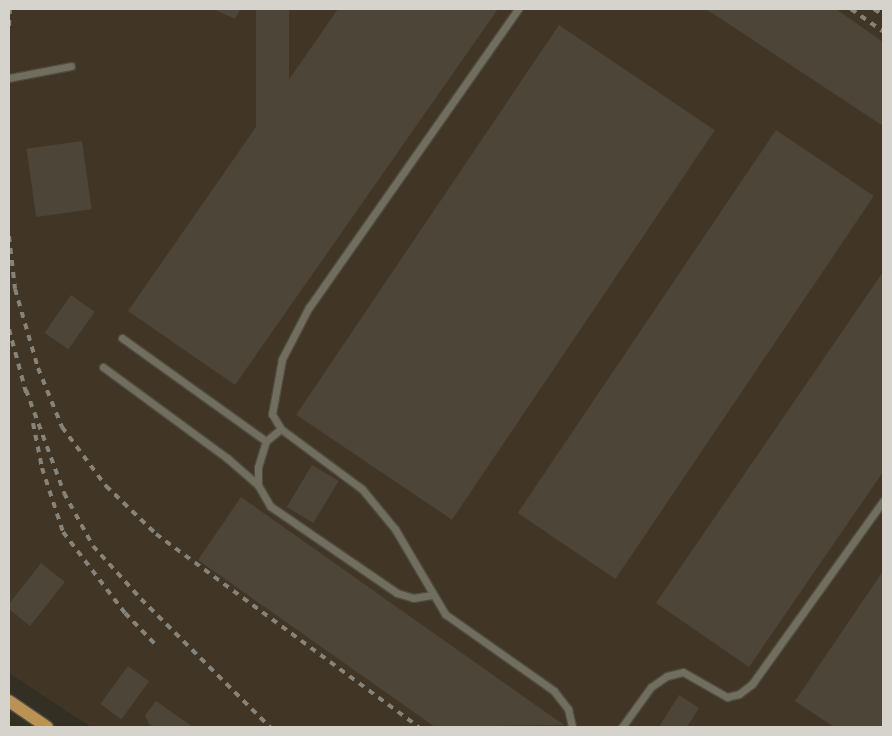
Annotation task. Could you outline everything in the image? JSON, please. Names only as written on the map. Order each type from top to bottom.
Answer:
[{"type":"main road","points":[[9,701],[47,727]]},
{"type":"lane","points":[[518,9],[309,307],[282,359],[272,414],[281,429],[362,489],[395,530],[431,595],[445,614],[554,691],[568,709],[572,727]]},
{"type":"lane","points":[[9,78],[71,66]]},
{"type":"lane","points":[[122,338],[266,441]]},
{"type":"lane","points":[[103,367],[258,485],[270,506],[398,593],[413,598],[431,595]]},
{"type":"lane","points":[[258,485],[258,467],[266,441],[281,429]]},
{"type":"lane","points":[[622,727],[651,687],[667,676],[682,672],[727,697],[739,694],[752,684],[883,500]]},
{"type":"shaded area","points":[[9,9],[883,9],[883,727],[91,727],[9,673]]},
{"type":"building","points":[[213,9],[240,9],[235,19]]},
{"type":"building","points":[[256,9],[289,9],[289,185],[256,185]]},
{"type":"building","points":[[338,9],[498,9],[235,385],[128,311]]},
{"type":"building","points":[[706,9],[836,9],[883,42],[883,126]]},
{"type":"building","points":[[559,25],[715,130],[452,520],[296,415]]},
{"type":"building","points":[[776,130],[874,196],[615,579],[518,513]]},
{"type":"building","points":[[82,141],[92,209],[36,217],[27,149]]},
{"type":"building","points":[[883,272],[883,472],[749,667],[656,603]]},
{"type":"building","points":[[71,295],[95,312],[68,349],[45,333]]},
{"type":"building","points":[[312,465],[339,481],[313,523],[287,507]]},
{"type":"building","points":[[241,497],[564,725],[435,727],[198,560]]},
{"type":"building","points":[[41,563],[65,582],[30,626],[9,609],[9,604]]},
{"type":"building","points":[[883,571],[883,727],[834,727],[795,701]]},
{"type":"building","points":[[128,666],[149,681],[121,719],[100,704]]},
{"type":"building","points":[[679,695],[699,708],[687,727],[659,727]]},
{"type":"building","points":[[156,701],[193,727],[153,727],[149,724],[145,715]]},
{"type":"railway","points":[[9,26],[10,9]]},
{"type":"railway","points":[[851,9],[883,31]]},
{"type":"railway","points":[[874,9],[883,15]]},
{"type":"railway","points":[[9,236],[15,289],[38,368],[62,427],[106,486],[156,534],[419,727]]},
{"type":"railway","points":[[9,329],[27,396]]},
{"type":"railway","points":[[26,390],[64,493],[93,546],[141,599],[270,727]]},
{"type":"railway","points":[[33,423],[42,468],[63,532],[125,613],[156,645]]}]
